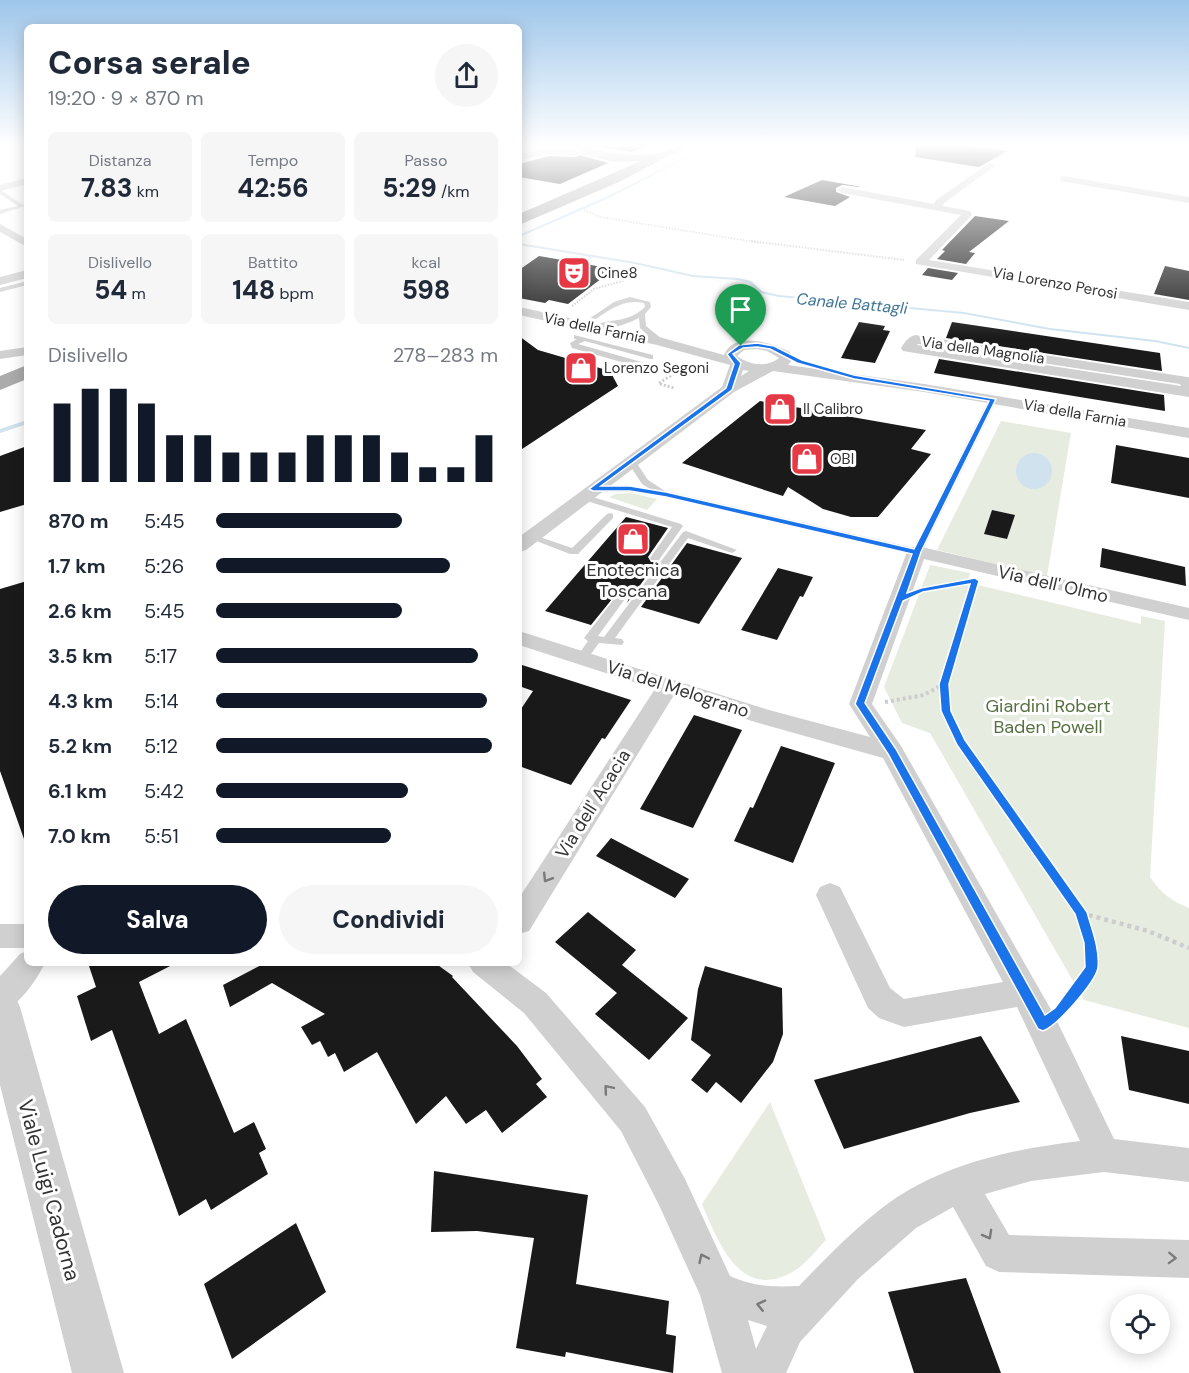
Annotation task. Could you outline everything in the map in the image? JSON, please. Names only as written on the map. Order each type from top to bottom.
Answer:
[{"type":"main road","points":[[522,219],[542,210]]},
{"type":"main road","points":[[0,376],[24,370]]},
{"type":"main road","points":[[0,384],[24,371]]},
{"type":"street","points":[[920,262],[967,215],[949,210]]},
{"type":"street","points":[[0,227],[24,242]]},
{"type":"street","name":"Via Lorenzo Perosi","points":[[920,262],[1189,306]]},
{"type":"street","points":[[0,280],[24,275]]},
{"type":"street","name":"Via della Farnia","points":[[522,312],[592,324],[738,363],[854,377],[1189,433]]},
{"type":"street","name":"Via della Magnolia","points":[[915,339],[1187,381],[1189,392],[908,348],[915,339]]},
{"type":"street","name":"Via della Farnia","points":[[665,343],[736,348],[748,345],[764,346],[854,377]]},
{"type":"street","points":[[729,389],[738,363],[730,354],[736,348]]},
{"type":"street","points":[[0,355],[24,351]]},
{"type":"street","points":[[525,542],[729,389],[769,367],[784,362],[785,355]]},
{"type":"street","points":[[917,552],[860,704],[892,752],[1043,1025],[1104,1155]]},
{"type":"street","name":"Via dell' Olmo","points":[[917,552],[1189,614]]},
{"type":"street","name":"Via del Melograno","points":[[522,638],[596,642],[668,686],[838,738],[892,752]]},
{"type":"street","name":"Via dell' Acacia","points":[[522,917],[668,686]]},
{"type":"street","points":[[830,895],[879,999],[890,1008],[904,1013],[1025,992]]},
{"type":"street","points":[[0,936],[24,936]]},
{"type":"street","points":[[0,999],[28,966]]},
{"type":"street","points":[[491,966],[535,1003],[633,1119],[672,1192],[717,1289],[727,1315],[742,1373]]},
{"type":"street","name":"Viale Luigi Cadorna","points":[[0,1007],[98,1373]]},
{"type":"street","points":[[765,1373],[786,1328],[844,1266],[903,1215],[959,1184],[1031,1164],[1104,1155],[1189,1165]]},
{"type":"street","points":[[959,1184],[999,1253],[1189,1259]]},
{"type":"street","points":[[717,1289],[734,1297],[769,1307],[808,1305]]},
{"type":"lane","points":[[0,290],[24,284]]},
{"type":"lane","points":[[630,298],[647,302],[648,307],[642,314],[616,324],[592,324],[620,300],[630,298]]},
{"type":"lane","points":[[642,314],[642,327],[665,343]]},
{"type":"lane","points":[[647,369],[642,365],[575,346],[574,343],[580,337],[652,360]]},
{"type":"lane","points":[[588,493],[630,489],[666,494],[917,552],[993,399]]},
{"type":"lane","points":[[632,461],[645,482],[666,494]]},
{"type":"lane","points":[[588,493],[678,526],[655,558]]},
{"type":"lane","points":[[525,542],[574,552],[610,516]]},
{"type":"lane","points":[[596,642],[686,534],[732,550]]},
{"type":"lane","points":[[596,642],[625,592]]},
{"type":"path","points":[[585,212],[601,217],[761,243],[920,262]]},
{"type":"path","points":[[566,311],[594,289],[626,280]]},
{"type":"path","points":[[652,360],[677,372]]},
{"type":"path","points":[[674,388],[659,383],[677,372],[688,371]]},
{"type":"path","points":[[901,599],[921,590],[975,581],[944,684],[946,711],[961,742],[1080,912],[1090,943],[1091,969],[1060,1012],[1043,1025]]},
{"type":"path","points":[[860,704],[924,696],[944,684]]},
{"type":"path","points":[[1080,912],[1148,931],[1189,948]]},
{"type":"green space","points":[[1001,421],[1071,433],[1047,576],[937,550]]},
{"type":"green space","points":[[630,493],[657,499],[647,510],[609,497]]},
{"type":"green space","name":"Giardini Robert Baden Powell","points":[[930,565],[970,573],[968,583],[1141,624],[1141,616],[1165,621],[1150,877],[1167,896],[1189,908],[1189,1028],[1084,1000],[930,733],[902,723],[884,687]]},
{"type":"green space","points":[[770,1102],[826,1240],[797,1269],[778,1278],[761,1280],[747,1275],[735,1265],[716,1236],[702,1204]]},
{"type":"water","points":[[1034,453],[1047,458],[1052,471],[1047,484],[1034,489],[1021,484],[1016,471],[1021,458]]},
{"type":"building","points":[[975,216],[1009,221],[969,252],[975,253],[966,264],[937,259],[945,251],[942,250]]},
{"type":"building","points":[[539,256],[614,269],[568,304],[522,299],[522,268]]},
{"type":"building","points":[[1165,266],[1189,271],[1189,300],[1154,294]]},
{"type":"building","points":[[928,268],[958,273],[952,280],[922,275]]},
{"type":"building","points":[[859,322],[885,326],[883,330],[890,331],[875,363],[841,358]]},
{"type":"building","points":[[952,322],[1160,353],[1162,371],[946,338]]},
{"type":"building","points":[[522,338],[538,350],[610,371],[618,386],[522,449]]},
{"type":"building","points":[[939,359],[1164,395],[1165,411],[934,373]]},
{"type":"building","name":"OBI","points":[[760,401],[926,430],[911,449],[931,454],[878,517],[851,517],[823,509],[788,487],[783,496],[682,463]]},
{"type":"building","points":[[1116,445],[1189,458],[1189,498],[1111,483]]},
{"type":"building","points":[[24,447],[24,505],[0,512],[0,456]]},
{"type":"building","points":[[992,510],[1015,515],[1007,539],[984,534]]},
{"type":"building","points":[[626,517],[668,528],[648,557],[651,562],[657,562],[627,603],[632,591],[629,588],[621,588],[591,625],[545,611]]},
{"type":"building","points":[[687,543],[742,558],[699,624],[641,607]]},
{"type":"building","points":[[1102,548],[1185,567],[1186,586],[1100,567]]},
{"type":"building","points":[[778,568],[813,577],[803,597],[800,596],[777,640],[741,630]]},
{"type":"building","points":[[24,582],[24,839],[0,771],[0,589]]},
{"type":"building","points":[[522,665],[631,700],[571,785],[522,767],[522,708],[533,691],[522,687]]},
{"type":"building","points":[[694,715],[742,730],[693,828],[640,809]]},
{"type":"building","points":[[781,746],[835,763],[793,863],[734,841],[750,807],[753,808]]},
{"type":"building","points":[[611,838],[689,879],[675,898],[596,856]]},
{"type":"building","points":[[588,912],[636,950],[622,965],[688,1018],[649,1060],[595,1014],[617,993],[555,942]]},
{"type":"building","points":[[89,966],[170,966],[139,982],[159,1034],[186,1019],[234,1133],[254,1122],[266,1149],[259,1153],[268,1174],[211,1210],[206,1199],[179,1216],[112,1030],[91,1041],[77,996],[96,987]]},
{"type":"building","points":[[259,966],[439,966],[453,976],[517,1046],[542,1079],[536,1084],[547,1097],[502,1133],[486,1110],[466,1124],[446,1096],[416,1124],[377,1052],[344,1072],[335,1053],[328,1057],[320,1041],[312,1045],[301,1027],[325,1014],[272,983],[230,1007],[223,985]]},
{"type":"building","points":[[705,966],[782,988],[783,1034],[773,1062],[741,1103],[716,1082],[707,1093],[691,1080],[711,1055],[691,1040],[698,989]]},
{"type":"building","points":[[981,1036],[1020,1102],[970,1113],[844,1149],[814,1080]]},
{"type":"building","points":[[1121,1036],[1189,1051],[1189,1104],[1129,1090]]},
{"type":"building","points":[[434,1171],[588,1195],[576,1284],[669,1301],[666,1334],[676,1336],[673,1373],[566,1352],[565,1357],[516,1348],[534,1238],[477,1231],[431,1232]]},
{"type":"building","points":[[296,1223],[326,1292],[232,1359],[204,1284]]},
{"type":"building","points":[[966,1278],[1001,1373],[914,1373],[888,1292]]},
{"type":"waterway","points":[[522,235],[579,210]]},
{"type":"waterway","name":"Canale Battagli","points":[[522,244],[635,263],[693,276],[738,279],[750,282],[761,292],[779,296],[964,313],[1050,329],[1155,341],[1189,348]]},
{"type":"waterway","points":[[0,431],[24,423]]},
{"type":"place","name":"Cine8","points":[[574,273]]},
{"type":"place","name":"Lorenzo Segoni","points":[[581,368]]},
{"type":"place","name":"Il Calibro","points":[[780,409]]},
{"type":"place","name":"OBI","points":[[807,459]]},
{"type":"place","name":"Enotecnica Toscana","points":[[633,539]]},
{"type":"route","points":[[741,346],[730,354],[730,357],[738,363],[729,389],[593,489],[630,489],[666,494],[917,552],[901,599],[921,590],[975,581],[944,684],[946,711],[961,742],[1080,912],[1090,943],[1091,969],[1081,986],[1060,1012],[1043,1025],[892,752],[860,704],[917,552],[993,399],[854,377],[800,361],[771,347],[741,346]]}]
